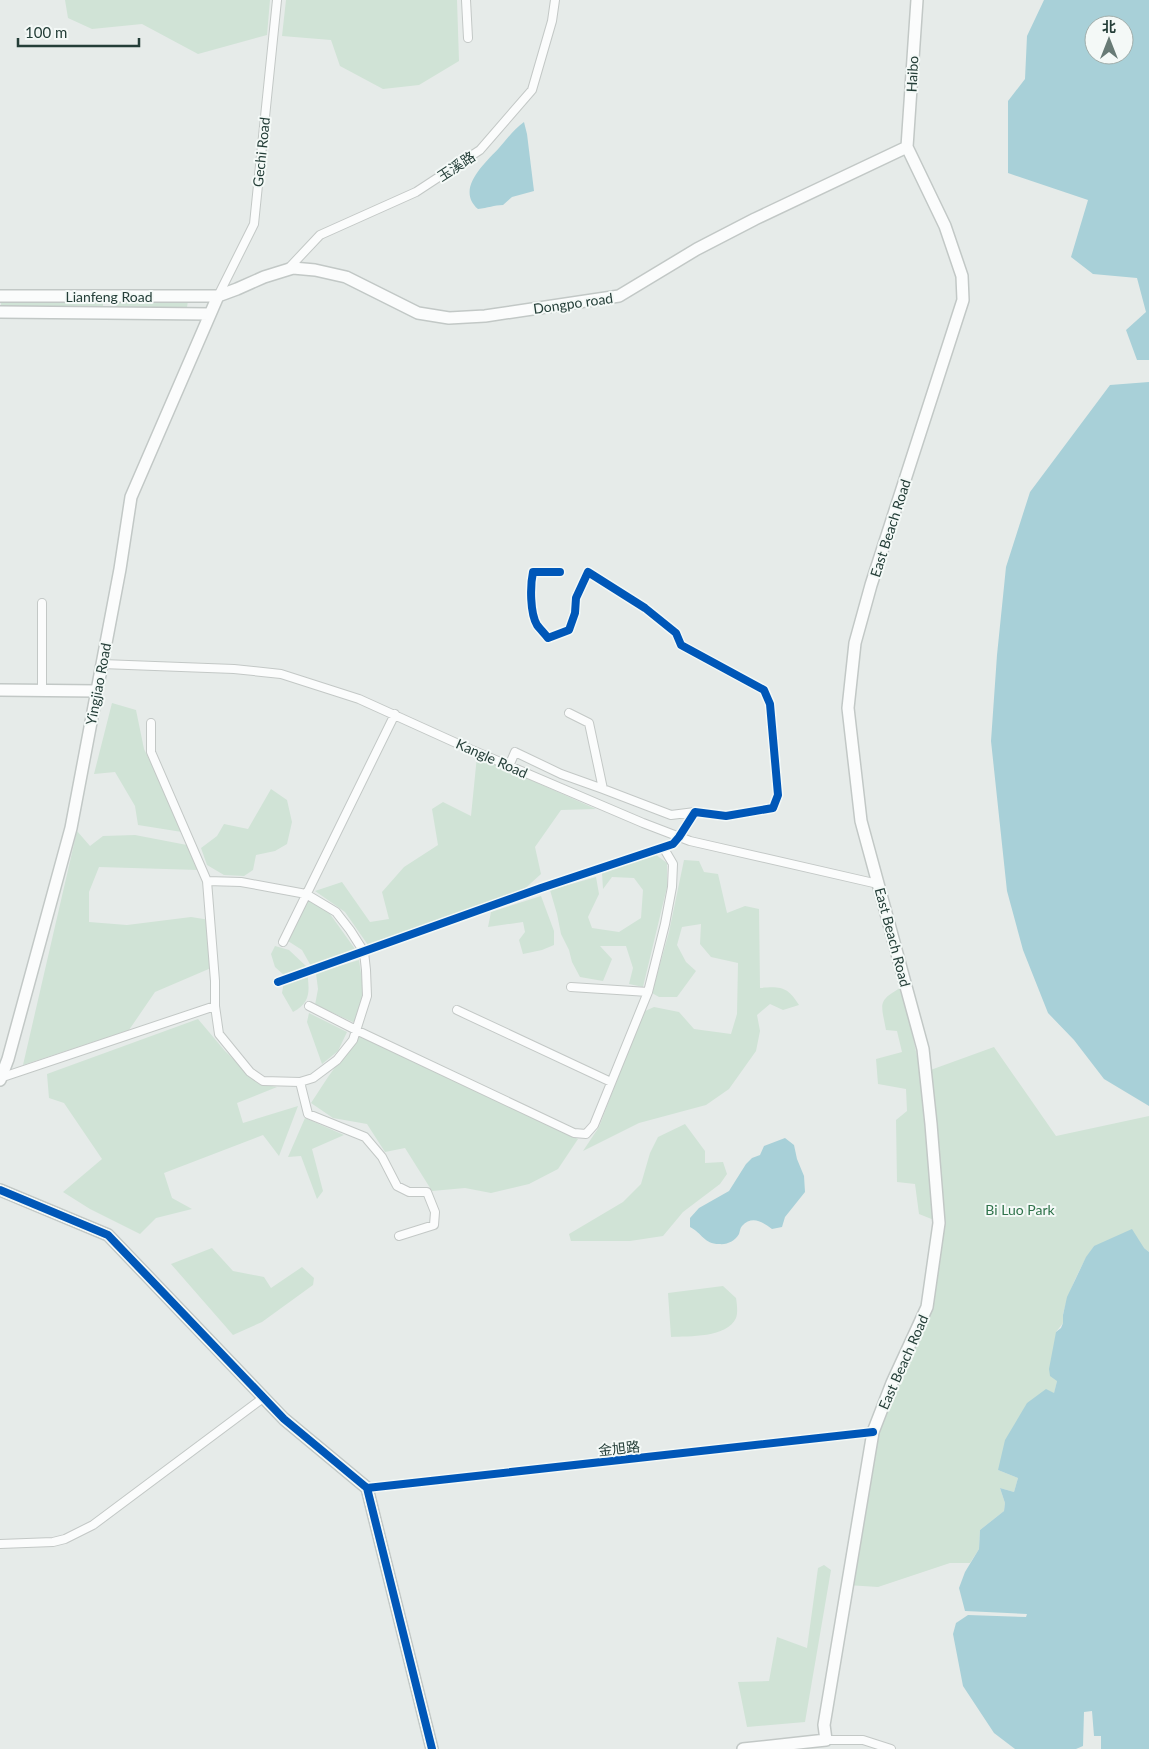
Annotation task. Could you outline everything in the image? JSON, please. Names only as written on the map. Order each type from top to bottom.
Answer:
[{"type":"main road","name":"Haibo","points":[[907,147],[917,0]]},
{"type":"main road","name":"Dongpo road","points":[[218,296],[264,277],[293,268],[315,270],[346,277],[418,313],[449,318],[485,316],[619,296],[697,249],[746,223],[791,200],[907,147]]},
{"type":"main road","name":"East Beach Road","points":[[826,1740],[824,1724],[873,1432],[892,1384],[927,1307],[939,1223],[932,1124],[922,1049],[861,820],[848,708],[854,643],[963,300],[962,276],[945,226],[907,147]]},
{"type":"main road","name":"Lianfeng Road","points":[[0,296],[218,296]]},
{"type":"main road","name":"Yingjiao Road","points":[[0,1078],[8,1059],[71,828],[131,498],[218,296]]},
{"type":"main road","name":"Lianfeng Road","points":[[0,312],[210,314]]},
{"type":"main road","points":[[0,690],[97,691]]},
{"type":"main road","points":[[0,1190],[108,1235],[284,1419],[367,1488],[432,1749]]},
{"type":"main road","points":[[743,1749],[826,1740]]},
{"type":"street","name":"Gechi Road","points":[[218,296],[254,224],[277,0]]},
{"type":"street","points":[[466,0],[468,38]]},
{"type":"street","name":"玉溪路","points":[[286,270],[320,235],[416,192],[480,150],[532,90],[552,21],[555,0]]},
{"type":"street","points":[[509,766],[514,752],[561,774],[671,815],[695,812],[726,816],[773,808],[778,795],[770,704],[764,690],[681,645],[676,633],[645,608],[588,572],[576,598],[575,613],[569,630],[548,638],[536,624],[532,606],[531,580],[533,572],[560,572]]},
{"type":"street","points":[[42,603],[42,691]]},
{"type":"street","name":"Kangle Road","points":[[102,664],[234,669],[281,674],[359,699],[509,766],[679,837],[731,851],[878,884]]},
{"type":"street","points":[[569,713],[589,723],[603,789]]},
{"type":"street","points":[[283,942],[395,714]]},
{"type":"street","points":[[151,723],[151,752],[208,881],[215,1006],[219,1034],[250,1072],[263,1081],[300,1082],[313,1078],[337,1060],[354,1040],[367,996],[364,952],[336,912],[306,894],[242,882],[208,881]]},
{"type":"street","points":[[278,982],[541,888],[673,844],[695,812]]},
{"type":"street","points":[[309,1006],[574,1133],[586,1134],[594,1125],[648,992],[672,887],[673,864],[664,847]]},
{"type":"street","points":[[571,987],[648,992]]},
{"type":"street","points":[[0,1078],[215,1006]]},
{"type":"street","points":[[457,1010],[611,1082]]},
{"type":"street","points":[[300,1082],[308,1114],[365,1137],[382,1157],[397,1186],[409,1192],[426,1192],[435,1212],[434,1225],[399,1236]]},
{"type":"street","points":[[0,1544],[53,1542],[65,1539],[93,1525],[263,1398]]},
{"type":"street","name":"金旭路","points":[[367,1488],[873,1432]]},
{"type":"street","points":[[826,1740],[864,1740],[891,1749]]},
{"type":"green space","points":[[65,0],[270,0],[267,35],[198,54],[142,24],[92,29],[68,18]]},
{"type":"green space","points":[[286,0],[457,0],[459,61],[419,85],[383,89],[340,66],[331,40],[282,36]]},
{"type":"green space","points":[[1,301],[103,303],[103,308],[1,308]]},
{"type":"green space","points":[[116,301],[188,301],[187,307],[115,308]]},
{"type":"green space","points":[[112,703],[136,710],[144,749],[175,811],[182,832],[138,825],[135,806],[115,772],[94,774]]},
{"type":"green space","points":[[477,756],[596,809],[561,810],[535,847],[541,874],[520,893],[368,945],[345,912],[315,891],[342,882],[370,922],[389,919],[382,892],[404,867],[438,845],[432,809],[443,802],[471,816]]},
{"type":"green space","points":[[271,789],[287,800],[292,822],[287,844],[275,851],[256,855],[253,870],[244,876],[224,875],[207,865],[201,848],[217,836],[224,824],[248,829]]},
{"type":"green space","points":[[77,831],[90,846],[103,836],[135,835],[187,845],[199,870],[99,867],[89,892],[89,922],[127,925],[191,917],[210,920],[211,968],[155,992],[129,1030],[23,1065]]},
{"type":"green space","points":[[655,854],[667,863],[667,887],[643,987],[629,984],[633,968],[626,946],[600,946],[612,959],[603,981],[580,977],[561,934],[550,890],[596,877],[599,894],[588,917],[592,928],[619,932],[641,918],[643,890],[634,878],[612,877],[603,889],[602,873]]},
{"type":"green space","points":[[684,860],[699,861],[704,872],[718,874],[727,913],[745,906],[759,909],[760,988],[773,987],[783,989],[791,994],[799,1005],[783,1010],[770,1004],[757,1015],[760,1031],[756,1051],[729,1089],[706,1105],[639,1123],[583,1151],[599,1127],[643,1012],[654,1007],[679,1012],[694,1029],[731,1034],[737,1014],[738,963],[711,957],[700,944],[701,924],[682,927],[677,945],[686,962],[696,971],[677,997],[659,997],[652,993],[669,932]]},
{"type":"green space","points":[[541,896],[554,931],[554,945],[523,954],[519,940],[525,932],[523,922],[488,927],[491,912]]},
{"type":"green space","points":[[309,898],[330,914],[355,949],[311,966],[302,950],[288,941]]},
{"type":"green space","points":[[275,946],[289,950],[307,967],[309,987],[307,998],[300,1008],[293,1012],[282,993],[285,976],[275,967],[271,954]]},
{"type":"green space","points":[[359,960],[363,999],[355,1023],[315,1005],[318,989],[316,973]]},
{"type":"green space","points":[[902,987],[918,1061],[934,1220],[919,1214],[915,1184],[897,1182],[896,1120],[907,1111],[906,1089],[878,1084],[876,1059],[902,1052],[897,1031],[886,1030],[882,1008],[888,996]]},
{"type":"green space","points":[[309,1013],[347,1032],[338,1051],[322,1064],[307,1022]]},
{"type":"green space","points":[[198,1019],[225,1051],[259,1084],[277,1087],[237,1103],[243,1123],[298,1106],[279,1156],[263,1135],[164,1173],[172,1198],[192,1209],[156,1218],[140,1234],[90,1209],[63,1192],[102,1159],[64,1103],[49,1098],[47,1074]]},
{"type":"green space","points":[[359,1034],[578,1139],[558,1169],[529,1184],[491,1193],[465,1188],[432,1191],[405,1148],[385,1152],[367,1124],[333,1118],[311,1103]]},
{"type":"green space","name":"Bi Luo Park","points":[[994,1047],[1056,1136],[1149,1116],[1149,1252],[1144,1248],[1094,1246],[1084,1262],[1072,1287],[1063,1314],[1100,1344],[1063,1323],[1056,1332],[1057,1381],[1054,1394],[998,1470],[1018,1478],[1014,1492],[1000,1488],[1005,1503],[1004,1511],[980,1530],[979,1549],[970,1563],[950,1563],[878,1587],[847,1585],[873,1432],[927,1307],[938,1205],[925,1072]]},
{"type":"green space","points":[[305,1118],[344,1135],[312,1149],[323,1191],[317,1199],[301,1156],[288,1157]]},
{"type":"green space","points":[[685,1124],[705,1151],[705,1163],[723,1162],[727,1174],[720,1184],[683,1212],[663,1236],[630,1241],[571,1241],[569,1234],[623,1202],[641,1184],[650,1153],[658,1137]]},
{"type":"green space","points":[[212,1248],[233,1271],[264,1277],[271,1288],[302,1267],[314,1278],[313,1285],[262,1322],[233,1335],[171,1264]]},
{"type":"green space","points":[[723,1286],[736,1298],[737,1316],[731,1325],[716,1333],[707,1335],[671,1337],[668,1293]]},
{"type":"green space","points":[[824,1565],[831,1570],[805,1722],[747,1727],[738,1682],[769,1681],[777,1637],[807,1648],[818,1568]]},
{"type":"water","points":[[1044,0],[1149,0],[1149,360],[1137,360],[1126,330],[1146,312],[1137,278],[1093,274],[1071,257],[1088,200],[1008,173],[1008,101],[1025,79],[1027,36]]},
{"type":"water","points":[[524,122],[534,191],[512,197],[503,205],[478,209],[472,201],[470,193],[475,177],[511,134]]},
{"type":"water","points":[[1149,382],[1149,1106],[1104,1079],[1074,1040],[1048,1013],[1023,950],[1007,891],[991,741],[1006,567],[1030,492],[1110,385]]},
{"type":"water","points":[[785,1138],[794,1145],[804,1176],[805,1192],[785,1217],[782,1227],[772,1229],[761,1222],[750,1221],[741,1227],[739,1234],[733,1241],[714,1244],[690,1227],[690,1218],[699,1208],[729,1191],[746,1164],[752,1158],[760,1155],[764,1146]]},
{"type":"water","points":[[1132,1229],[1144,1248],[1149,1252],[1149,1749],[1101,1749],[1101,1736],[1094,1736],[1092,1711],[1084,1712],[1083,1746],[1076,1749],[1015,1749],[994,1733],[963,1686],[953,1634],[956,1623],[968,1615],[1026,1617],[1027,1614],[965,1611],[959,1588],[965,1572],[979,1549],[980,1530],[1004,1511],[1005,1503],[1000,1488],[1014,1492],[1018,1478],[998,1470],[1005,1440],[1027,1403],[1046,1389],[1054,1393],[1057,1381],[1050,1376],[1049,1369],[1056,1332],[1063,1323],[1067,1297],[1086,1257],[1094,1246]]},
{"type":"cycle path","points":[[278,982],[541,888],[673,844],[695,812],[726,816],[773,808],[778,795],[770,704],[764,690],[681,645],[676,633],[645,608],[588,572],[576,598],[575,613],[569,630],[548,638],[537,625],[533,614],[531,592],[533,572],[560,572]]},
{"type":"cycle path","points":[[0,1190],[108,1235],[284,1419],[367,1488],[432,1749]]},
{"type":"cycle path","points":[[367,1488],[873,1432]]}]
